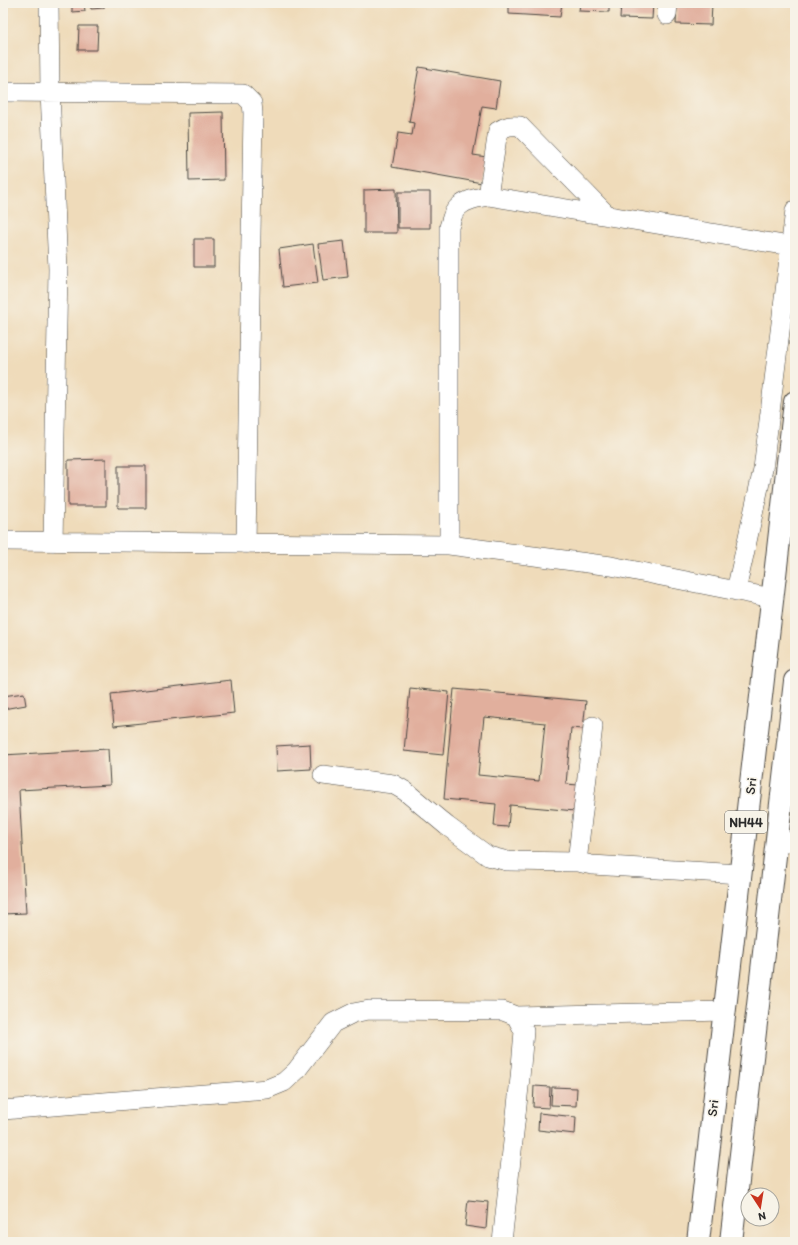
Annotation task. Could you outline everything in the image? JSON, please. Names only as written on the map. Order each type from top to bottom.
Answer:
[{"type":"highway","name":"Sri","points":[[698,1242],[772,598],[793,431],[795,402]]},
{"type":"highway","name":"NH44","points":[[731,1242],[786,842],[795,681]]},
{"type":"street","points":[[49,3],[50,92],[58,269],[53,542]]},
{"type":"street","points":[[3,92],[243,94],[252,103],[253,136],[246,544]]},
{"type":"street","points":[[488,196],[498,131],[505,126],[520,126],[608,216]]},
{"type":"street","points":[[449,545],[449,226],[455,211],[463,203],[488,196],[790,246]]},
{"type":"street","points":[[736,591],[763,469],[795,210]]},
{"type":"street","points":[[3,541],[449,545],[611,566],[772,598]]},
{"type":"street","points":[[576,862],[593,726]]},
{"type":"street","points":[[323,775],[393,784],[405,791],[447,826],[488,856],[507,861],[576,862],[592,865],[740,874]]},
{"type":"street","points":[[3,1110],[267,1089],[284,1082],[296,1071],[333,1023],[353,1013],[369,1010],[503,1011],[516,1016],[725,1012]]},
{"type":"street","points":[[502,1242],[524,1031],[516,1016]]},
{"type":"building","points":[[72,3],[84,3],[85,11],[72,12]]},
{"type":"building","points":[[90,3],[104,3],[104,8],[91,9]]},
{"type":"building","points":[[509,3],[562,3],[560,17],[509,14]]},
{"type":"building","points":[[580,3],[609,3],[609,12],[579,11]]},
{"type":"building","points":[[621,3],[653,3],[652,19],[620,18]]},
{"type":"building","points":[[677,3],[712,3],[711,25],[676,24]]},
{"type":"building","points":[[79,26],[98,26],[97,50],[78,50]]},
{"type":"building","points":[[419,67],[500,81],[496,108],[482,106],[473,155],[487,157],[482,183],[392,167],[398,133],[412,135],[414,123],[409,122]]},
{"type":"building","points":[[223,112],[224,180],[189,181],[188,113]]},
{"type":"building","points":[[396,189],[397,233],[364,233],[364,190]]},
{"type":"building","points":[[398,192],[430,192],[430,228],[398,228]]},
{"type":"building","points":[[194,239],[214,239],[214,267],[194,267]]},
{"type":"building","points":[[344,241],[348,277],[323,280],[318,244]]},
{"type":"building","points":[[313,244],[318,283],[283,287],[279,249]]},
{"type":"building","points":[[106,459],[106,506],[68,506],[68,460]]},
{"type":"building","points":[[118,466],[146,466],[146,508],[118,508]]},
{"type":"building","points":[[231,680],[234,713],[114,726],[111,694]]},
{"type":"building","points":[[410,688],[449,692],[443,755],[404,751]]},
{"type":"building","points":[[454,689],[586,701],[583,729],[571,728],[566,784],[578,785],[575,811],[510,805],[508,827],[494,826],[496,804],[444,799]],"holes":[[[484,717],[545,723],[539,781],[478,775]]]},
{"type":"building","points":[[24,693],[26,705],[3,709],[3,696]]},
{"type":"building","points":[[310,744],[311,769],[277,771],[276,746]]},
{"type":"building","points":[[108,749],[110,785],[19,790],[26,913],[3,914],[3,755]]},
{"type":"building","points":[[534,1086],[550,1087],[549,1108],[533,1107]]},
{"type":"building","points":[[552,1087],[577,1088],[576,1106],[551,1105]]},
{"type":"building","points":[[539,1113],[576,1117],[575,1134],[538,1130]]},
{"type":"building","points":[[468,1200],[488,1202],[486,1229],[465,1226]]}]
